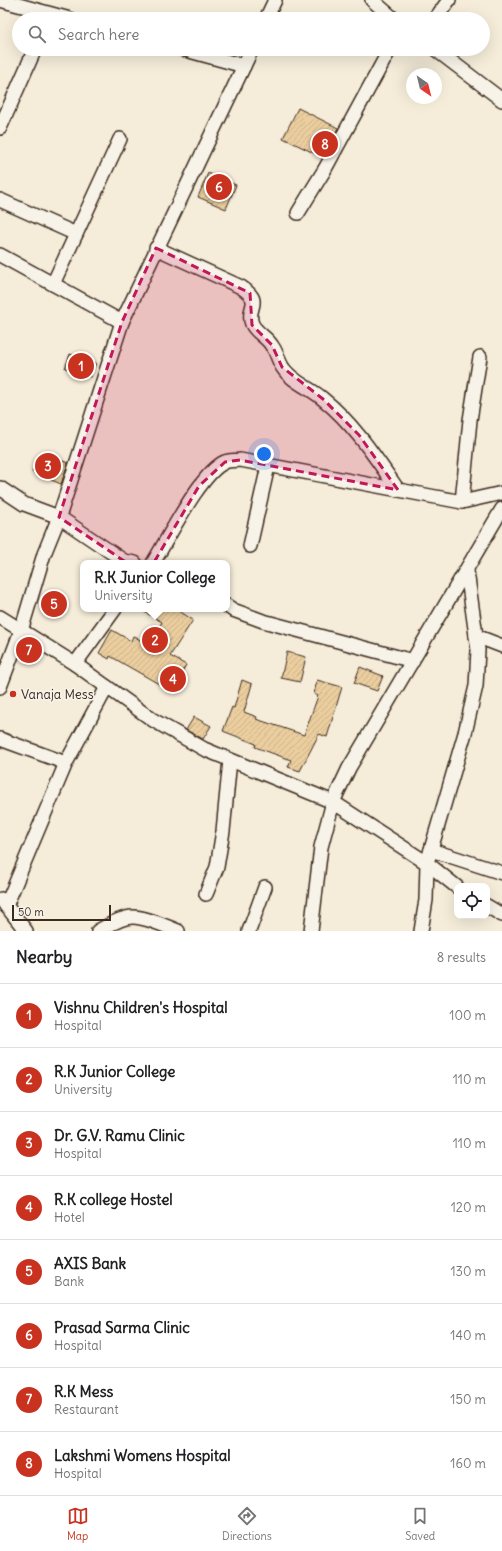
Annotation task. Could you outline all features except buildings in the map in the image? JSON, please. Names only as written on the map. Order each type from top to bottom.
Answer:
[{"type":"street","points":[[0,0],[37,12]]},
{"type":"street","points":[[269,12],[275,0]]},
{"type":"street","points":[[372,0],[386,12]]},
{"type":"street","points":[[441,12],[450,0]]},
{"type":"street","points":[[0,128],[32,56]]},
{"type":"street","points":[[208,56],[244,66]]},
{"type":"street","points":[[0,687],[21,631],[44,554],[59,517],[122,322],[249,56]]},
{"type":"street","points":[[298,213],[325,169],[386,56]]},
{"type":"street","points":[[445,56],[502,100]]},
{"type":"street","points":[[53,284],[120,138]]},
{"type":"street","points":[[0,200],[76,234]]},
{"type":"street","points":[[156,248],[241,287],[250,293],[253,300],[252,325],[272,345],[282,367],[291,377],[323,399],[359,435],[398,490]]},
{"type":"street","points":[[0,255],[122,322]]},
{"type":"street","points":[[462,502],[470,420],[480,357]]},
{"type":"street","points":[[155,560],[199,486],[213,471],[225,462],[240,460],[462,502],[502,493]]},
{"type":"street","points":[[250,546],[268,466]]},
{"type":"street","points":[[0,488],[24,504],[59,517],[124,560]]},
{"type":"street","points":[[311,931],[322,847],[333,802],[349,768],[467,571],[502,509]]},
{"type":"street","points":[[421,931],[426,900],[427,863],[465,733],[476,686],[478,650],[467,571]]},
{"type":"street","points":[[230,608],[263,622],[413,661]]},
{"type":"street","points":[[76,664],[113,612]]},
{"type":"street","points":[[0,617],[76,664],[153,720],[204,749],[333,802],[427,863],[454,885]]},
{"type":"street","points":[[476,636],[502,646]]},
{"type":"street","points":[[26,931],[3,902],[66,763],[107,687]]},
{"type":"street","points":[[0,739],[66,763]]},
{"type":"street","points":[[206,894],[216,867],[223,831],[230,760]]},
{"type":"street","points":[[431,850],[502,873]]},
{"type":"street","points":[[249,931],[265,887]]},
{"type":"street","points":[[490,908],[502,915]]},
{"type":"street","points":[[98,931],[118,921],[133,917],[151,921],[178,931]]},
{"type":"highlighted area","points":[[156,248],[250,293],[252,325],[272,345],[282,367],[323,399],[359,435],[398,490],[240,460],[225,462],[199,486],[153,564],[124,561],[59,517],[122,322]]},
{"type":"place","name":"Lakshmi Womens Hospital","points":[[325,144]]},
{"type":"place","name":"Prasad Sarma Clinic","points":[[219,187]]},
{"type":"place","name":"Vishnu Children's Hospital","points":[[81,366]]},
{"type":"place","name":"Dr. G.V. Ramu Clinic","points":[[48,466]]},
{"type":"place","name":"AXIS Bank","points":[[54,604]]},
{"type":"place","name":"R.K Junior College","points":[[155,640]]},
{"type":"place","name":"R.K Mess","points":[[29,650]]},
{"type":"place","name":"R.K college Hostel","points":[[173,679]]},
{"type":"place","name":"Vanaja Mess","points":[[13,694]]}]
